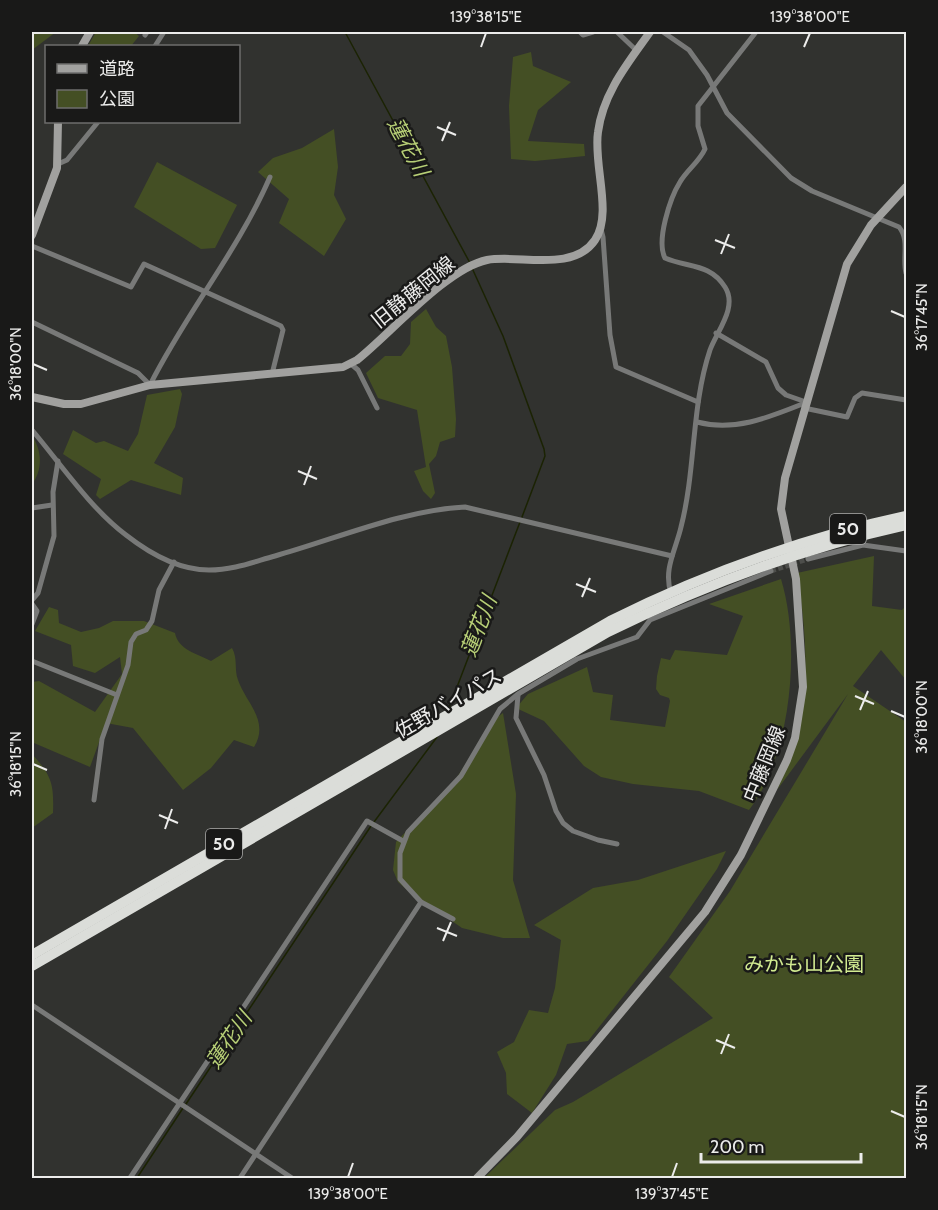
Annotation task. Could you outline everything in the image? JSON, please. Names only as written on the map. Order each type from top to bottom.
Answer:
[{"type":"highway","name":"佐野バイパス","points":[[32,955],[610,621],[674,599],[791,551],[860,526],[906,516]]},
{"type":"highway","name":"佐野バイパス","points":[[791,551],[906,525]]},
{"type":"highway","name":"佐野バイパス","points":[[32,966],[567,655],[674,599]]},
{"type":"main road","points":[[600,229],[603,214],[597,142],[600,121],[612,87],[650,32]]},
{"type":"main road","points":[[32,235],[51,189],[58,164],[58,123]]},
{"type":"main road","name":"中藤岡線","points":[[477,1179],[517,1137],[690,931],[741,855],[786,760],[800,712],[802,667],[791,551],[781,502],[805,405],[847,264],[861,238],[906,187]]},
{"type":"main road","name":"旧静藤岡線","points":[[351,364],[464,270],[491,260],[570,257],[586,250],[600,229]]},
{"type":"main road","points":[[32,397],[64,404],[81,404],[150,385],[351,364]]},
{"type":"street","points":[[156,45],[164,32]]},
{"type":"street","points":[[580,32],[583,34],[593,32]]},
{"type":"street","points":[[617,32],[637,51]]},
{"type":"street","points":[[663,32],[688,50],[700,64],[727,114],[790,178],[812,191],[894,224],[903,232],[906,273]]},
{"type":"street","points":[[674,599],[667,580],[684,515],[698,402],[717,333],[728,312],[730,301],[725,287],[706,268],[665,258],[662,247],[669,206],[680,182],[705,149],[696,111],[756,32]]},
{"type":"street","points":[[58,164],[67,160],[97,123]]},
{"type":"street","points":[[32,322],[138,373],[150,385],[171,344],[252,218],[270,177]]},
{"type":"street","points":[[600,229],[603,237],[610,335],[616,367],[698,402]]},
{"type":"street","points":[[32,246],[131,287],[144,264],[281,326],[284,330],[272,374]]},
{"type":"street","points":[[717,333],[766,362],[778,388],[816,413],[847,417],[855,398],[861,393],[906,400]]},
{"type":"street","points":[[351,364],[358,370],[377,408]]},
{"type":"street","points":[[697,422],[718,426],[751,423],[805,405]]},
{"type":"street","points":[[32,430],[124,535],[174,562],[207,570],[241,567],[370,528],[449,508],[480,509],[672,556]]},
{"type":"street","points":[[32,624],[37,611],[32,602],[38,593],[52,549],[55,528],[52,505],[58,461]]},
{"type":"street","points":[[32,507],[52,505]]},
{"type":"street","points":[[808,559],[863,545],[906,551]]},
{"type":"street","points":[[94,800],[102,739],[128,665],[131,642],[136,634],[146,630],[152,621],[159,590],[174,562]]},
{"type":"street","points":[[453,919],[421,902],[400,879],[403,841],[461,776],[500,709],[518,694],[577,659],[637,637],[650,620],[674,599],[771,571]]},
{"type":"street","points":[[32,661],[117,695]]},
{"type":"street","points":[[518,694],[516,718],[544,775],[556,811],[563,823],[590,837],[617,844]]},
{"type":"street","points":[[130,1179],[183,1105],[369,821],[403,841]]},
{"type":"street","points":[[240,1179],[421,902]]},
{"type":"street","points":[[32,1005],[292,1179]]},
{"type":"street","points":[[32,1010],[40,1010]]},
{"type":"green space","points":[[32,32],[56,32],[32,50]]},
{"type":"green space","points":[[96,32],[134,32],[139,36],[132,45],[89,45]]},
{"type":"green space","points":[[531,52],[533,66],[571,82],[538,110],[528,141],[584,144],[585,156],[535,161],[511,159],[509,106],[513,57]]},
{"type":"green space","points":[[334,129],[338,167],[334,195],[346,219],[324,256],[279,223],[289,199],[258,172],[273,158],[302,148]]},
{"type":"green space","points":[[157,162],[237,205],[215,248],[201,249],[134,207]]},
{"type":"green space","points":[[426,309],[436,327],[446,336],[452,367],[456,419],[455,437],[440,442],[436,456],[429,464],[435,493],[431,499],[423,491],[414,471],[426,467],[417,410],[378,398],[366,373],[385,356],[401,356],[410,344],[411,322]]},
{"type":"green space","points":[[180,389],[182,394],[175,427],[154,463],[183,478],[181,495],[131,480],[100,499],[96,495],[101,479],[63,454],[73,430],[96,443],[104,441],[128,451],[138,434],[147,395]]},
{"type":"green space","points":[[32,436],[38,447],[40,460],[38,473],[32,484]]},
{"type":"green space","name":"みかも山公園","points":[[874,556],[872,606],[902,610],[906,606],[906,680],[881,650],[853,686],[906,722],[906,1178],[484,1178],[555,1110],[573,1102],[713,1018],[669,977],[730,891],[848,694],[777,790],[796,736],[805,684],[804,630],[797,573]]},
{"type":"green space","points":[[781,579],[790,635],[789,698],[775,760],[764,787],[749,810],[699,791],[633,784],[601,777],[584,766],[544,721],[516,708],[528,694],[587,667],[593,692],[613,695],[610,720],[665,727],[670,701],[669,698],[660,695],[656,689],[661,658],[670,660],[675,650],[727,655],[743,616],[709,604]]},
{"type":"green space","points":[[49,607],[58,610],[59,623],[81,632],[99,628],[113,621],[144,621],[175,633],[180,644],[211,661],[232,648],[238,680],[258,720],[258,738],[254,747],[234,740],[211,768],[183,790],[133,728],[106,723],[90,767],[34,743],[32,754],[32,682],[39,681],[95,712],[122,674],[120,657],[95,673],[73,666],[71,645],[35,631]]},
{"type":"green space","points":[[503,713],[516,794],[513,880],[530,938],[503,938],[462,928],[407,890],[398,882],[393,870],[396,842],[455,780],[496,718]]},
{"type":"green space","points":[[32,754],[48,775],[52,787],[53,813],[32,828]]},
{"type":"green space","points":[[726,851],[717,869],[667,941],[588,1041],[567,1044],[556,1075],[532,1113],[507,1094],[506,1073],[497,1052],[514,1042],[529,1010],[548,1013],[555,988],[561,940],[534,925],[593,888],[638,880]]},
{"type":"waterway","name":"蓮花川","points":[[345,32],[470,263]]},
{"type":"waterway","name":"蓮花川","points":[[472,268],[503,336],[544,449],[545,456],[522,517]]},
{"type":"waterway","name":"蓮花川","points":[[449,708],[520,522]]},
{"type":"waterway","name":"蓮花川","points":[[374,822],[437,737]]},
{"type":"waterway","name":"蓮花川","points":[[186,1104],[371,826]]},
{"type":"waterway","name":"蓮花川","points":[[137,1178],[183,1108]]},
{"type":"tunnel","points":[[771,571],[808,559]]}]
